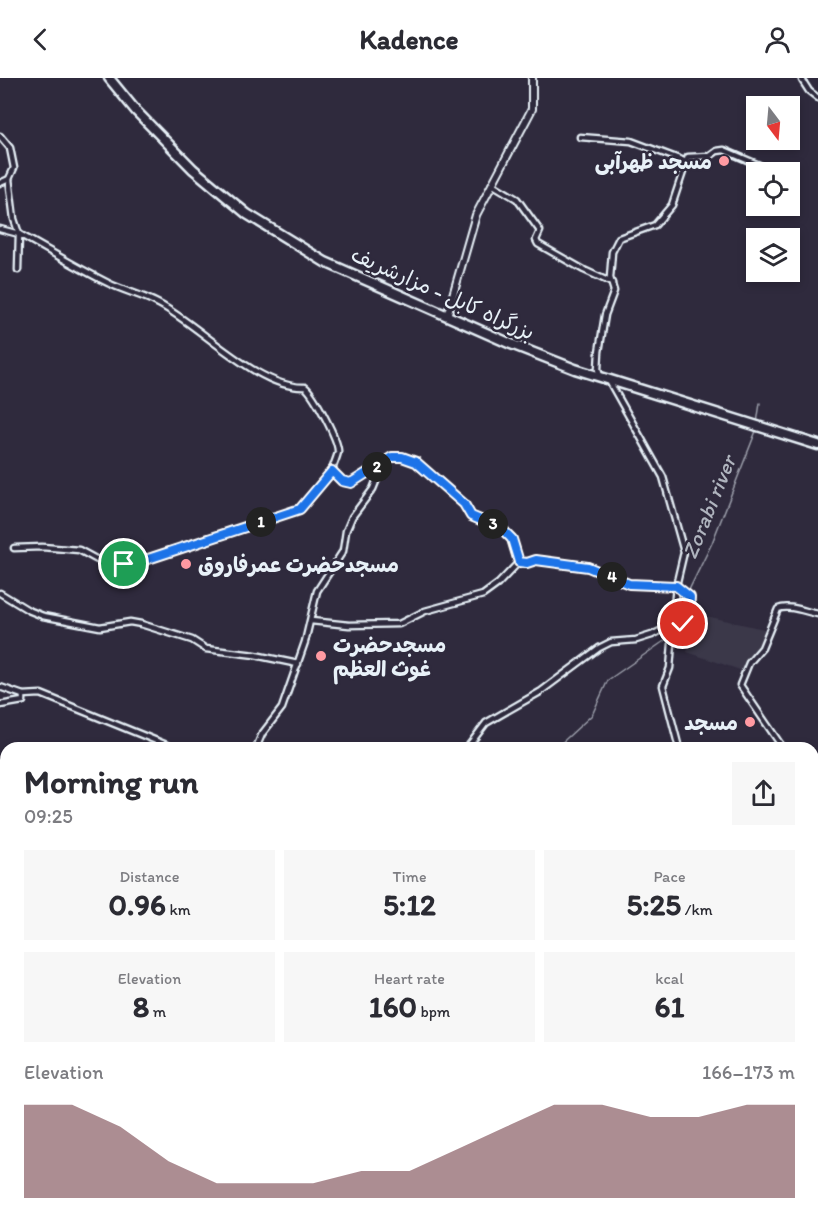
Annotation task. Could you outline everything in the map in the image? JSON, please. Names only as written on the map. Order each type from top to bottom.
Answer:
[{"type":"highway","name":"بزرگراه کابل - مزارشریف","points":[[109,78],[136,111],[193,169],[247,214],[325,261],[511,344],[604,378],[818,445]]},
{"type":"street","points":[[447,316],[476,215],[532,109],[532,78]]},
{"type":"street","points":[[804,78],[803,83],[818,98]]},
{"type":"street","points":[[0,136],[10,148],[14,168],[9,179],[14,219],[19,234],[18,270]]},
{"type":"street","points":[[580,137],[630,141],[687,162]]},
{"type":"street","points":[[472,742],[486,723],[540,692],[599,648],[611,642],[636,640],[662,630],[673,618],[676,586],[684,552],[663,477],[598,369],[605,315],[614,291],[610,278],[612,252],[619,238],[655,225],[672,205],[688,157],[710,156],[717,151],[724,150],[752,162]]},
{"type":"street","points":[[0,183],[9,179]]},
{"type":"street","points":[[492,184],[517,198],[540,231],[536,240],[538,244],[612,283]]},
{"type":"street","points":[[0,230],[19,234],[110,284],[159,304],[195,326],[206,337],[258,374],[295,388],[305,387],[335,435],[338,451],[332,471],[300,509],[139,562],[103,563],[79,550],[42,547],[14,548]]},
{"type":"street","points":[[332,471],[342,481],[351,483],[392,457],[402,457],[416,462],[464,504],[471,516],[502,529],[512,539],[519,562]]},
{"type":"street","points":[[259,742],[282,708],[298,664],[317,591],[344,551],[346,531],[352,517],[373,489],[385,461]]},
{"type":"street","points":[[519,562],[527,563],[536,560],[588,567],[629,584],[676,586],[690,597],[689,614],[672,644],[670,668],[663,686],[677,742]]},
{"type":"street","points":[[310,621],[349,625],[399,624],[425,611],[483,595],[498,584],[519,562]]},
{"type":"street","points":[[0,593],[43,616],[100,627],[130,622],[141,624],[192,640],[206,649],[255,655],[298,664]]},
{"type":"street","points":[[779,742],[740,685],[749,663],[762,648],[778,609],[790,608],[818,614]]},
{"type":"street","points":[[0,687],[22,695],[41,694],[159,742]]},
{"type":"street","points":[[0,705],[23,701],[22,695]]},
{"type":"shaded area","points":[[693,613],[768,630],[760,654],[754,652],[743,671],[687,652],[694,626]]},
{"type":"waterway","name":"Zorabi river","points":[[757,423],[760,403]]},
{"type":"waterway","name":"Zorabi river","points":[[688,592],[712,543],[756,431]]},
{"type":"waterway","name":"Zorabi river","points":[[563,742],[592,715],[608,680],[667,639],[686,596]]},
{"type":"place","name":"مسجد ظهرآبی","points":[[724,161]]},
{"type":"place","name":"مسجدحضرت عمرفاروق","points":[[186,564]]},
{"type":"place","name":"مسجدحضرت غوث العظم","points":[[321,656]]},
{"type":"place","name":"مسجد","points":[[750,722]]},
{"type":"route","points":[[124,564],[139,562],[300,509],[332,471],[342,481],[351,483],[392,457],[402,457],[416,462],[464,504],[471,516],[502,529],[512,539],[519,562],[527,563],[536,560],[560,562],[588,567],[629,584],[676,586],[690,597],[689,614],[683,624]]}]
